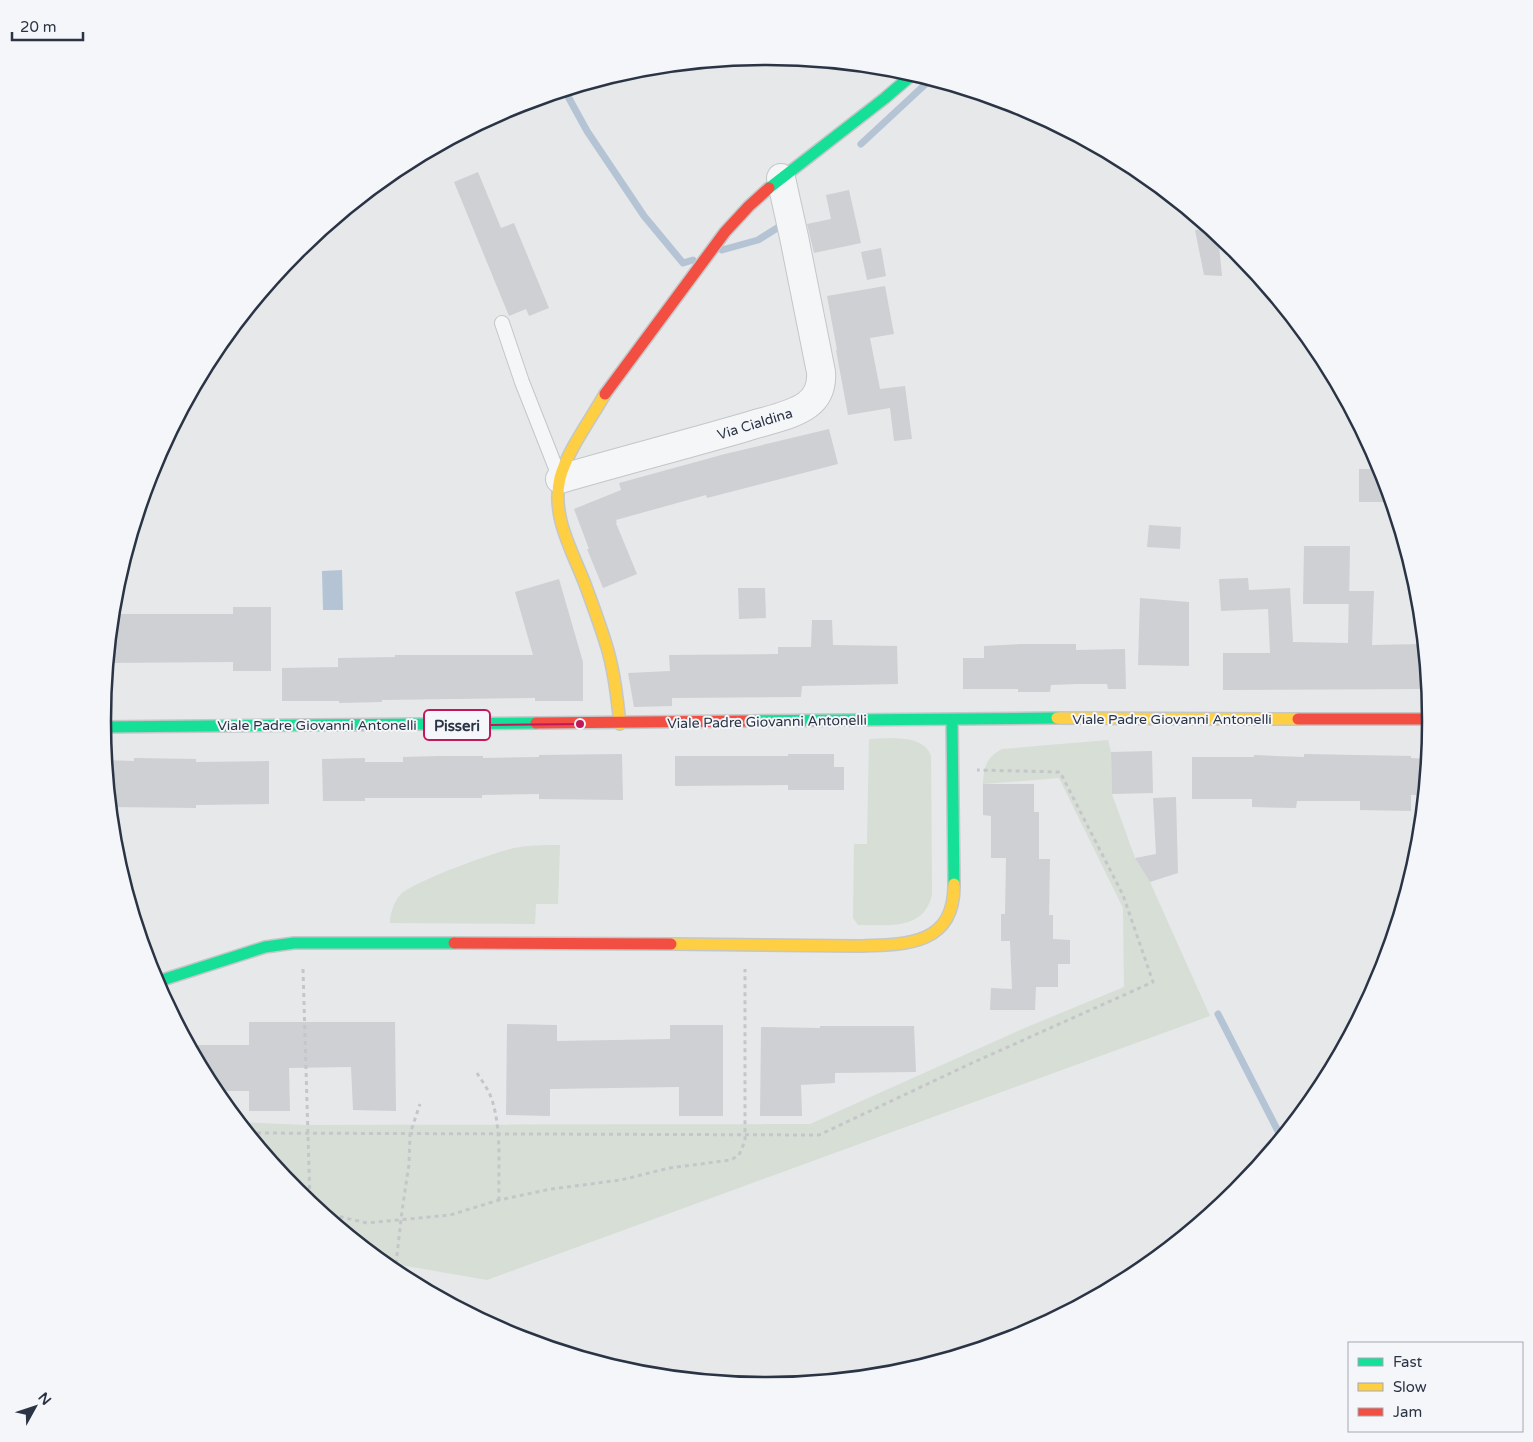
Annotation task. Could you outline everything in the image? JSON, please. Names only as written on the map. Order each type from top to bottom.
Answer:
[{"type":"street","points":[[620,724],[616,691],[606,643],[559,517],[560,479],[573,447],[609,387],[725,232],[749,206],[781,178],[905,80]]},
{"type":"street","name":"Via Cialdina","points":[[560,479],[716,436],[791,413],[809,404],[815,398],[820,389],[821,372],[781,178]]},
{"type":"street","name":"Viale Padre Giovanni Antonelli","points":[[111,727],[620,724],[1093,718],[1422,719]]},
{"type":"street","points":[[164,980],[265,948],[302,943],[902,945],[915,942],[933,933],[949,917],[953,906],[952,720]]},
{"type":"lane","points":[[502,323],[522,382],[560,479]]},
{"type":"path","points":[[256,1133],[819,1135],[972,1063],[1153,982],[1123,896],[1060,772],[952,769]]},
{"type":"path","points":[[302,943],[310,1191]]},
{"type":"path","points":[[336,1216],[368,1223],[450,1215],[499,1200],[551,1189],[621,1180],[669,1168],[731,1160],[740,1155],[745,1142],[745,945]]},
{"type":"path","points":[[477,1073],[492,1098],[497,1134],[499,1200]]},
{"type":"path","points":[[396,1262],[409,1164],[410,1134],[420,1104]]},
{"type":"shaded area","points":[[895,738],[913,741],[927,749],[931,756],[932,894],[928,906],[921,914],[913,920],[892,925],[858,925],[853,918],[854,844],[867,844],[869,739]]},
{"type":"shaded area","points":[[1108,740],[1111,752],[1112,794],[1135,858],[1150,882],[1210,1016],[487,1280],[401,1265],[334,1214],[273,1154],[248,1122],[305,1125],[810,1124],[1027,1027],[1124,987],[1123,908],[1059,778],[983,784],[984,772],[989,759],[1002,749]]},
{"type":"shaded area","points":[[560,845],[558,904],[536,904],[535,924],[390,923],[393,908],[400,895],[420,883],[454,868],[514,848]]},
{"type":"water","points":[[342,570],[343,610],[323,610],[322,571]]},
{"type":"building","points":[[478,172],[501,228],[514,223],[549,308],[529,316],[526,309],[509,316],[454,182]]},
{"type":"building","points":[[849,190],[861,243],[814,253],[807,224],[831,219],[826,195]]},
{"type":"building","points":[[1195,230],[1201,230],[1219,247],[1222,276],[1204,275]]},
{"type":"building","points":[[881,248],[886,276],[867,280],[861,252]]},
{"type":"building","points":[[885,286],[894,334],[870,338],[880,389],[905,386],[912,439],[894,441],[890,408],[848,415],[836,350],[827,296]]},
{"type":"building","points":[[829,429],[838,464],[707,498],[706,495],[616,520],[637,574],[603,588],[587,549],[589,549],[574,509],[621,490],[619,483],[725,454]]},
{"type":"building","points":[[1359,469],[1373,469],[1385,502],[1359,502]]},
{"type":"building","points":[[1149,525],[1181,527],[1180,549],[1147,547]]},
{"type":"building","points":[[1304,546],[1350,546],[1349,604],[1303,604]]},
{"type":"building","points":[[1248,578],[1249,590],[1290,588],[1293,642],[1348,643],[1349,591],[1374,591],[1372,645],[1418,644],[1421,689],[1223,690],[1223,653],[1270,653],[1268,609],[1221,611],[1219,579]]},
{"type":"building","points":[[559,579],[583,662],[583,701],[535,701],[535,698],[382,700],[382,702],[339,703],[339,701],[282,701],[282,668],[338,667],[338,658],[395,657],[395,655],[533,655],[515,592]]},
{"type":"building","points":[[738,588],[765,588],[766,618],[739,619]]},
{"type":"building","points":[[1140,598],[1189,602],[1189,666],[1138,665]]},
{"type":"building","points":[[233,607],[271,607],[271,671],[233,671],[233,662],[113,663],[120,614],[233,614]]},
{"type":"building","points":[[812,620],[832,620],[833,645],[897,646],[898,684],[802,686],[801,697],[672,698],[672,706],[634,707],[628,673],[670,671],[669,655],[778,654],[778,647],[811,647]]},
{"type":"building","points":[[1076,644],[1076,650],[1125,649],[1126,689],[1108,689],[1107,684],[1077,684],[1051,685],[1050,692],[1018,692],[1018,689],[963,689],[963,658],[984,658],[984,646]]},
{"type":"building","points":[[1152,751],[1153,793],[1112,794],[1111,752]]},
{"type":"building","points":[[622,754],[623,800],[539,799],[539,794],[482,795],[482,798],[365,798],[365,801],[323,801],[322,759],[365,758],[365,762],[403,762],[403,757],[483,756],[483,758]]},
{"type":"building","points":[[788,754],[834,754],[834,767],[844,767],[844,790],[788,790],[788,785],[675,786],[675,756],[788,756]]},
{"type":"building","points":[[1304,754],[1411,756],[1411,758],[1421,759],[1418,795],[1411,795],[1411,811],[1360,810],[1360,801],[1297,801],[1296,808],[1252,807],[1252,799],[1192,799],[1192,757],[1254,757],[1254,755],[1304,757]]},
{"type":"building","points":[[134,758],[196,759],[196,762],[269,761],[269,804],[196,805],[196,808],[116,807],[112,760],[134,761]]},
{"type":"building","points":[[983,784],[1034,784],[1034,812],[1039,812],[1039,859],[1050,859],[1049,915],[1053,915],[1053,939],[1070,940],[1070,964],[1058,964],[1058,987],[1036,987],[1035,1010],[990,1010],[991,988],[1012,989],[1010,941],[1001,941],[1001,914],[1005,914],[1006,858],[991,858],[991,816],[983,815]]},
{"type":"building","points":[[1176,797],[1178,873],[1150,882],[1135,858],[1156,854],[1153,798]]},
{"type":"building","points":[[249,1022],[395,1022],[396,1111],[353,1110],[351,1067],[289,1068],[290,1111],[249,1111],[249,1091],[225,1091],[196,1045],[249,1045]]},
{"type":"building","points":[[507,1024],[557,1025],[557,1041],[670,1039],[670,1025],[723,1025],[723,1116],[679,1116],[679,1087],[550,1089],[550,1116],[506,1115]]},
{"type":"building","points":[[820,1026],[914,1026],[916,1072],[835,1073],[835,1083],[801,1085],[802,1116],[760,1116],[761,1027],[820,1028]]},
{"type":"waterway","points":[[861,144],[925,85]]},
{"type":"waterway","points":[[568,96],[587,131],[644,216],[683,263],[693,260]]},
{"type":"waterway","points":[[722,250],[758,240],[782,225]]},
{"type":"waterway","points":[[1218,1014],[1278,1131]]},
{"type":"traffic: fast","points":[[769,188],[905,80]]},
{"type":"traffic: fast","points":[[748,721],[1057,718]]},
{"type":"traffic: fast","points":[[952,720],[954,884]]},
{"type":"traffic: fast","points":[[111,727],[536,723]]},
{"type":"traffic: fast","points":[[164,980],[265,947],[294,943],[454,943]]},
{"type":"traffic: slow","points":[[605,394],[563,468],[558,492],[558,506],[564,532],[585,584],[608,651],[615,682],[620,724]]},
{"type":"traffic: slow","points":[[1057,718],[1298,719]]},
{"type":"traffic: slow","points":[[671,944],[855,946],[908,943],[936,931],[946,920],[952,905],[954,884]]},
{"type":"traffic: jam","points":[[605,394],[725,232],[769,188]]},
{"type":"traffic: jam","points":[[1298,719],[1422,719]]},
{"type":"traffic: jam","points":[[536,723],[748,721]]},
{"type":"traffic: jam","points":[[454,943],[671,944]]},
{"type":"place","name":"Pisseri","points":[[580,724]]}]
